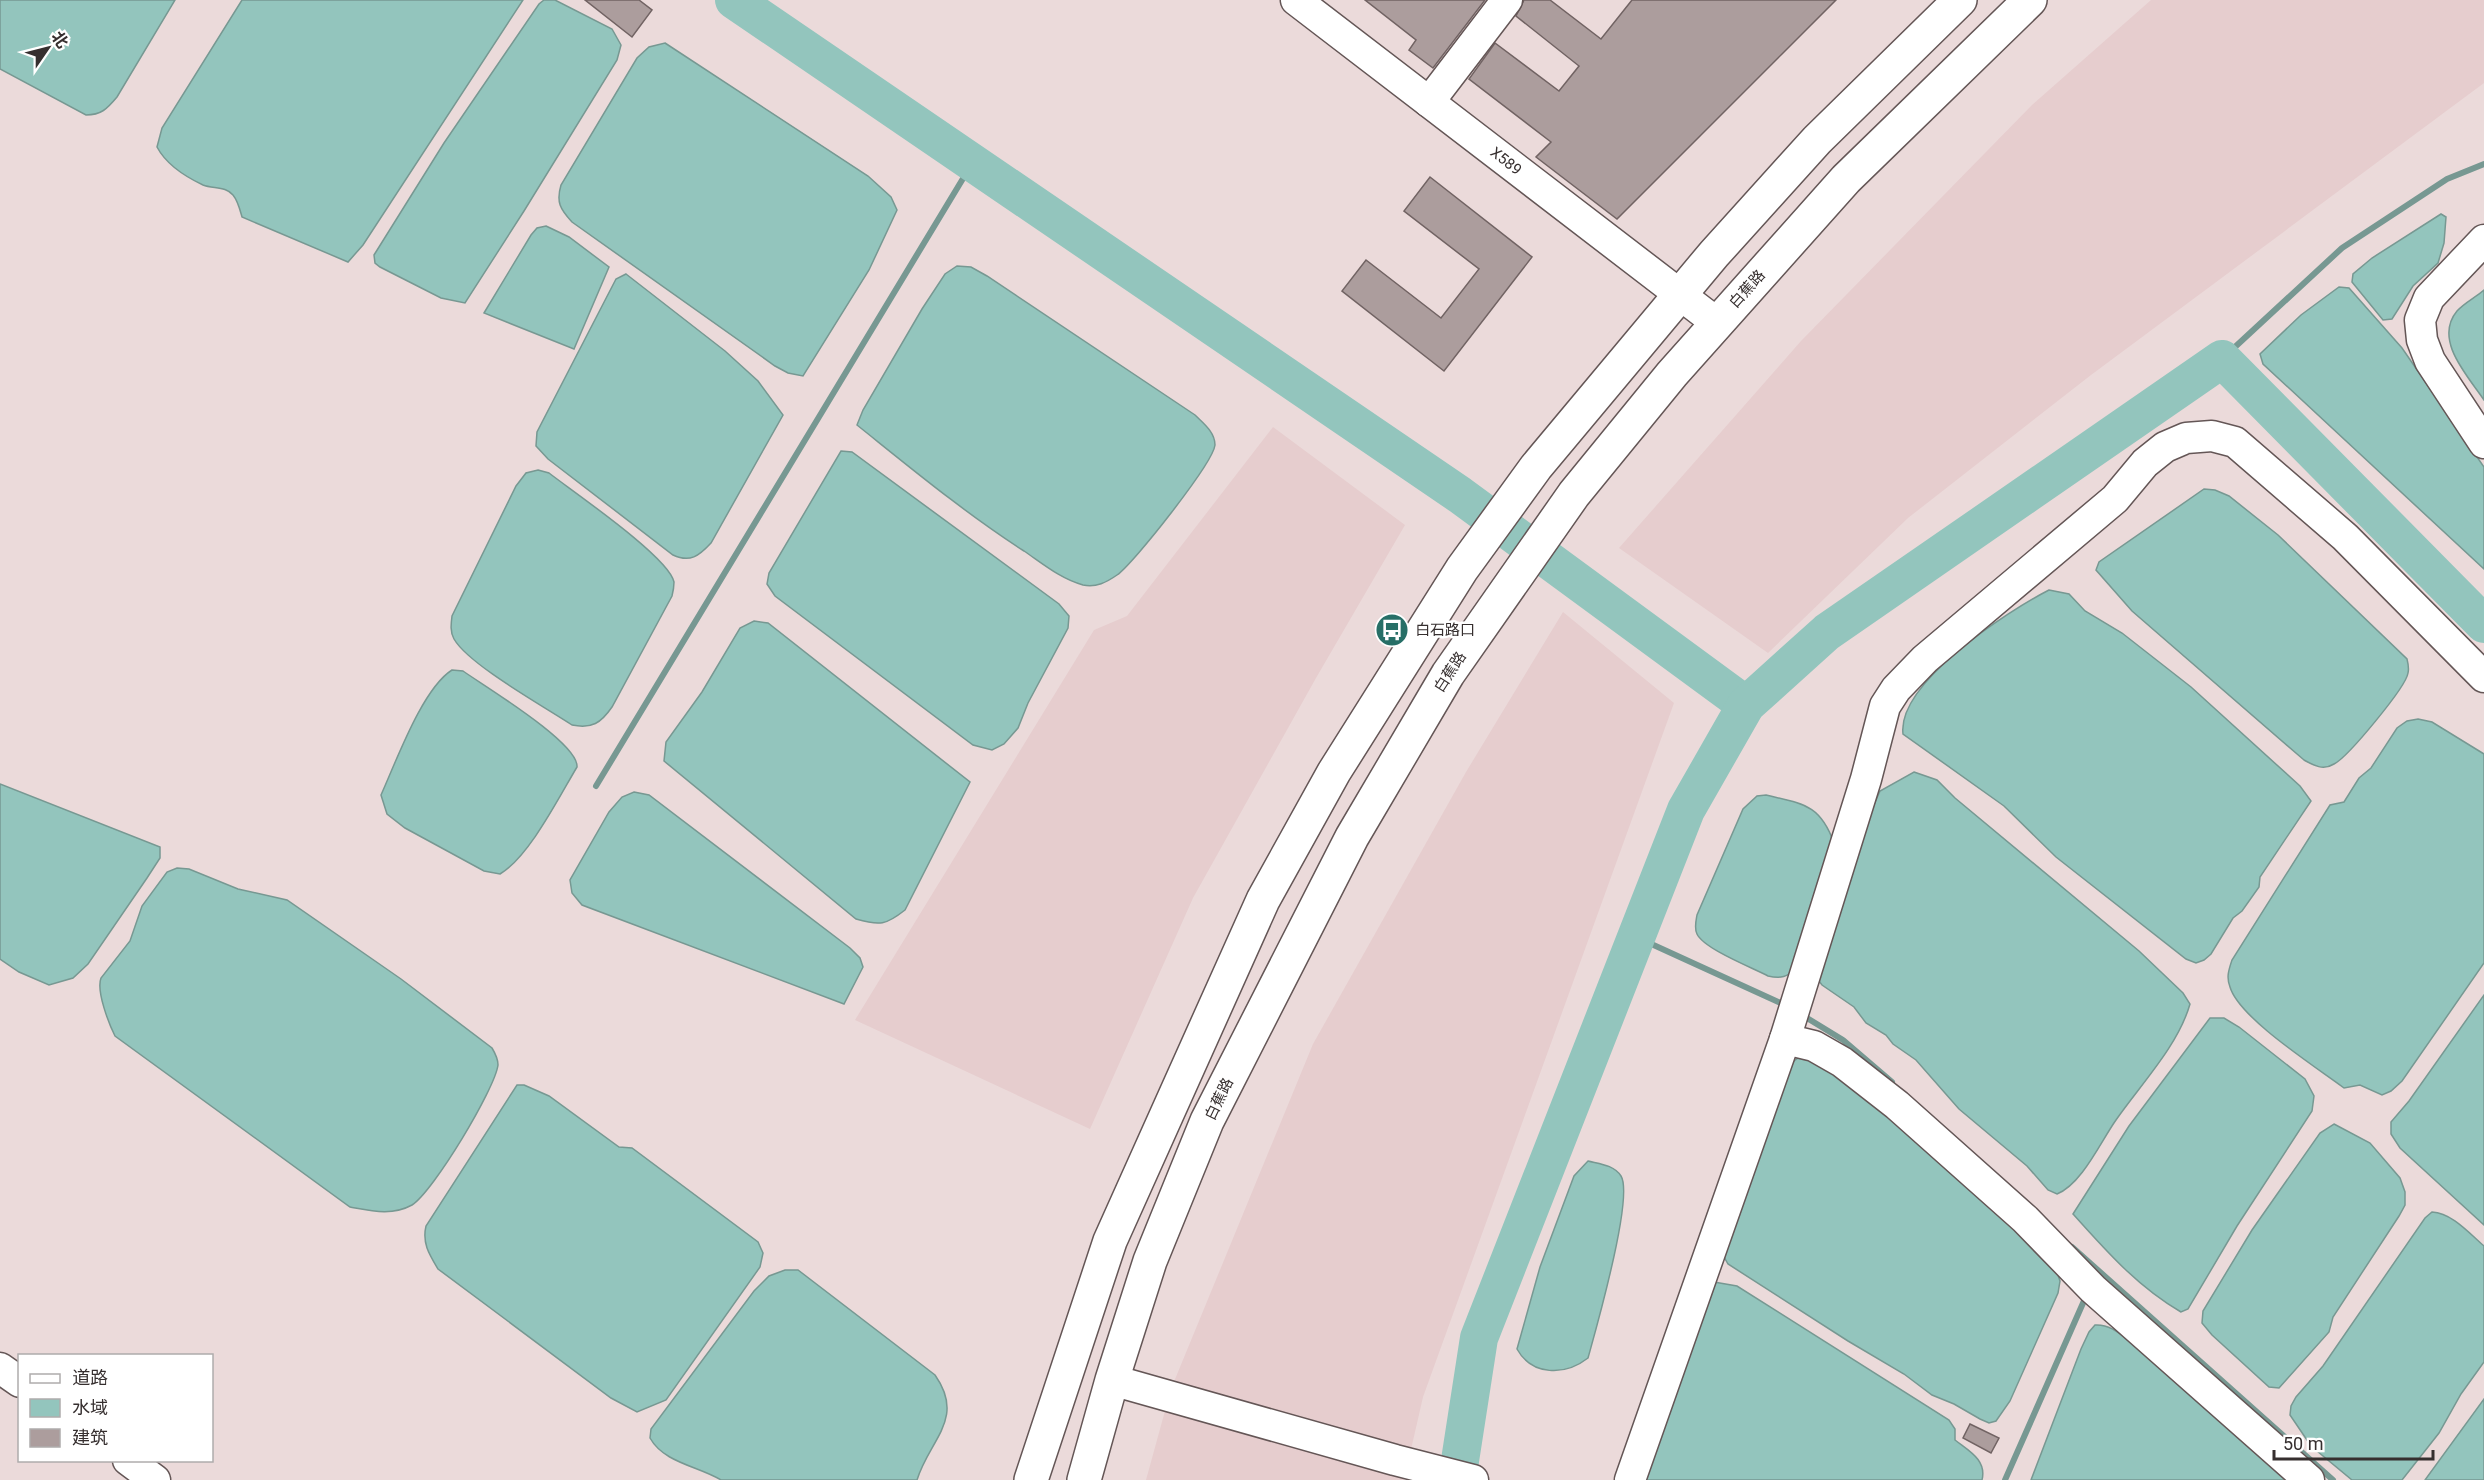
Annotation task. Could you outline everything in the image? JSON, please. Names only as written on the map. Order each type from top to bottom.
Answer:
[{"type":"main road","points":[[1031,1480],[1038,1453],[1110,1241],[1263,900],[1334,772],[1462,569],[1536,467],[1680,295],[1817,140],[1960,0]]},
{"type":"main road","name":"白蕉路","points":[[1084,1480],[1112,1380],[1150,1262],[1207,1121],[1352,837],[1448,674],[1574,494],[1717,323],[1846,179],[2030,0]]},
{"type":"street","name":"X589","points":[[1296,0],[1717,323]]},
{"type":"street","points":[[1429,102],[1507,0]]},
{"type":"street","points":[[2484,240],[2429,298],[2420,320],[2422,340],[2430,361],[2484,443]]},
{"type":"street","points":[[1630,1480],[1791,1019],[1866,779],[1886,706],[1896,689],[1924,659],[2115,499],[2145,463],[2165,447],[2186,438],[2212,436],[2235,441],[2345,537],[2484,677]]},
{"type":"street","points":[[1791,1019],[1814,1046],[1842,1062],[1898,1105],[2025,1219],[2093,1289],[2309,1480]]},
{"type":"street","points":[[0,1368],[18,1381]]},
{"type":"street","points":[[1112,1380],[1395,1461],[1473,1480]]},
{"type":"street","points":[[129,1462],[155,1480]]},
{"type":"shaded area","points":[[2151,0],[2484,0],[2484,83],[2091,375],[1908,518],[1768,653],[1619,548],[1801,341],[2032,105]]},
{"type":"shaded area","points":[[1273,427],[1405,525],[1193,898],[1090,1129],[855,1020],[1094,630],[1127,616]]},
{"type":"shaded area","points":[[1563,612],[1674,703],[1423,1397],[1404,1480],[1146,1480],[1171,1389],[1313,1044],[1466,772]]},
{"type":"water","points":[[0,0],[175,0],[117,97],[103,110],[96,114],[86,115],[0,69]]},
{"type":"water","points":[[242,0],[523,0],[363,245],[348,262],[242,217],[239,206],[230,192],[203,185],[190,178],[171,164],[157,147],[162,128]]},
{"type":"water","points":[[544,0],[555,0],[612,29],[621,45],[617,60],[465,303],[441,298],[380,267],[375,263],[374,255],[444,143],[539,4]]},
{"type":"water","points":[[665,43],[868,176],[891,197],[897,210],[869,270],[803,376],[788,373],[775,366],[572,222],[560,205],[561,185],[637,58],[649,47]]},
{"type":"water","points":[[2441,214],[2446,217],[2444,243],[2438,263],[2413,286],[2392,319],[2383,320],[2352,282],[2353,274],[2372,258]]},
{"type":"water","points":[[546,226],[569,237],[609,267],[574,349],[484,313],[531,235],[537,228]]},
{"type":"water","points":[[957,266],[971,267],[987,276],[1195,415],[1213,436],[1215,445],[1211,455],[1188,491],[1126,567],[1105,582],[1092,586],[1083,585],[1052,571],[960,506],[857,425],[863,410],[922,309],[945,274]]},
{"type":"water","points":[[626,274],[725,351],[758,381],[783,415],[711,543],[694,557],[684,558],[673,555],[548,459],[536,446],[537,432],[616,279]]},
{"type":"water","points":[[2339,287],[2349,288],[2402,348],[2484,467],[2484,569],[2263,364],[2260,354],[2301,315]]},
{"type":"water","points":[[2484,290],[2484,400],[2462,369],[2451,346],[2449,334],[2451,322],[2457,311]]},
{"type":"water","points":[[841,451],[852,452],[1059,604],[1069,616],[1068,628],[1028,703],[1018,728],[1004,744],[992,750],[973,745],[775,596],[767,584],[769,573]]},
{"type":"water","points":[[538,470],[549,473],[638,541],[656,557],[674,582],[672,596],[612,707],[600,721],[591,725],[572,725],[508,685],[475,661],[462,649],[452,634],[452,616],[516,486],[526,473]]},
{"type":"water","points":[[2204,489],[2215,490],[2229,496],[2278,535],[2407,659],[2408,673],[2398,692],[2351,749],[2330,766],[2318,766],[2304,760],[2132,611],[2096,570],[2099,562]]},
{"type":"water","points":[[2049,590],[2069,594],[2085,611],[2122,633],[2191,687],[2300,786],[2311,801],[2260,877],[2259,887],[2242,911],[2233,918],[2211,954],[2204,960],[2196,963],[2186,959],[2056,857],[2004,806],[1903,734],[1906,714],[1918,693],[1936,672],[1983,631]]},
{"type":"water","points":[[754,621],[768,623],[970,782],[905,910],[893,919],[882,923],[871,923],[856,919],[664,761],[666,742],[702,692],[740,628]]},
{"type":"water","points":[[452,670],[463,671],[529,716],[563,744],[574,757],[577,767],[532,841],[511,866],[500,874],[484,871],[405,828],[387,814],[381,795],[420,709],[441,679]]},
{"type":"water","points":[[2418,719],[2432,722],[2484,754],[2484,963],[2402,1081],[2391,1091],[2382,1095],[2360,1085],[2344,1088],[2280,1041],[2248,1013],[2236,999],[2230,987],[2228,973],[2232,960],[2330,805],[2344,802],[2359,778],[2371,768],[2397,728],[2407,721]]},
{"type":"water","points":[[1914,772],[1937,780],[1955,798],[2139,951],[2183,993],[2190,1004],[2168,1050],[2116,1120],[2083,1172],[2066,1189],[2057,1194],[2048,1190],[2027,1166],[1959,1109],[1916,1060],[1893,1044],[1886,1035],[1866,1023],[1854,1007],[1822,985],[1816,977],[1849,861],[1880,791]]},
{"type":"water","points":[[0,784],[160,847],[160,858],[147,878],[88,964],[73,978],[49,985],[19,972],[0,959]]},
{"type":"water","points":[[634,792],[649,795],[850,948],[860,958],[863,967],[844,1004],[582,905],[572,893],[570,880],[609,812],[622,797]]},
{"type":"water","points":[[1766,795],[1809,808],[1823,820],[1834,843],[1797,968],[1780,977],[1768,976],[1719,952],[1701,940],[1696,929],[1697,915],[1743,809],[1757,796]]},
{"type":"water","points":[[177,868],[189,869],[238,889],[287,900],[401,979],[492,1048],[498,1065],[486,1095],[448,1161],[422,1196],[412,1205],[389,1212],[350,1207],[115,1036],[100,991],[101,978],[130,941],[142,906],[167,872]]},
{"type":"water","points":[[2484,995],[2484,1225],[2400,1148],[2391,1134],[2391,1122],[2409,1101]]},
{"type":"water","points":[[2210,1018],[2224,1018],[2239,1027],[2305,1079],[2314,1096],[2312,1111],[2237,1226],[2188,1309],[2181,1312],[2137,1280],[2110,1255],[2073,1214],[2129,1126]]},
{"type":"water","points":[[1801,1056],[1838,1071],[2013,1224],[2055,1266],[2060,1281],[2058,1293],[2010,1401],[1996,1421],[1989,1423],[1932,1395],[1904,1374],[1728,1264],[1719,1248],[1781,1085],[1794,1061]]},
{"type":"water","points":[[517,1085],[524,1085],[549,1096],[619,1147],[632,1148],[758,1242],[763,1253],[760,1267],[666,1400],[637,1412],[611,1398],[438,1269],[427,1248],[426,1226]]},
{"type":"water","points":[[2334,1124],[2370,1143],[2400,1178],[2405,1192],[2405,1205],[2333,1317],[2329,1332],[2279,1388],[2269,1387],[2212,1335],[2202,1323],[2203,1311],[2252,1230],[2320,1133]]},
{"type":"water","points":[[1588,1161],[1611,1167],[1621,1176],[1624,1189],[1622,1209],[1612,1264],[1588,1358],[1569,1368],[1550,1370],[1540,1368],[1523,1358],[1517,1349],[1540,1267],[1574,1176]]},
{"type":"water","points":[[2432,1212],[2453,1220],[2484,1246],[2484,1362],[2461,1394],[2439,1433],[2402,1480],[2352,1480],[2311,1446],[2290,1415],[2291,1406],[2323,1366],[2425,1218]]},
{"type":"water","points":[[785,1270],[798,1270],[935,1375],[944,1391],[947,1404],[946,1417],[917,1480],[721,1480],[673,1459],[656,1446],[650,1438],[651,1429],[754,1291],[769,1276]]},
{"type":"water","points":[[1714,1282],[1737,1286],[1949,1420],[1955,1429],[1955,1440],[1979,1461],[1983,1473],[1982,1480],[1646,1480],[1643,1471]]},
{"type":"water","points":[[2095,1325],[2111,1328],[2124,1337],[2293,1480],[2031,1480],[2081,1349]]},
{"type":"water","points":[[2484,1399],[2484,1480],[2425,1480]]},
{"type":"building","points":[[585,0],[639,0],[652,10],[632,37]]},
{"type":"building","points":[[1365,0],[1485,0],[1433,68],[1409,50],[1416,40]]},
{"type":"building","points":[[1524,0],[1550,0],[1601,39],[1632,0],[1836,0],[1617,219],[1536,157],[1551,142],[1469,79],[1495,43],[1559,91],[1579,66],[1516,16]]},
{"type":"building","points":[[1430,177],[1532,257],[1444,371],[1342,291],[1366,260],[1441,318],[1479,269],[1404,211]]},
{"type":"building","points":[[1970,1424],[1999,1438],[1991,1453],[1963,1438]]},
{"type":"waterway","points":[[734,0],[1460,495],[1746,705]]},
{"type":"waterway","points":[[596,786],[973,162]]},
{"type":"waterway","points":[[2222,359],[2342,248],[2447,179],[2484,164]]},
{"type":"waterway","points":[[1457,1480],[1479,1338],[1686,810],[1746,705],[1827,632],[2222,359],[2484,624]]},
{"type":"waterway","points":[[1636,937],[1785,1005]]},
{"type":"waterway","points":[[1802,1015],[1843,1040],[1892,1082]]},
{"type":"waterway","points":[[2072,1247],[2333,1480]]},
{"type":"waterway","points":[[2005,1480],[2087,1294]]},
{"type":"place","name":"白石路口","points":[[1392,630]]}]
